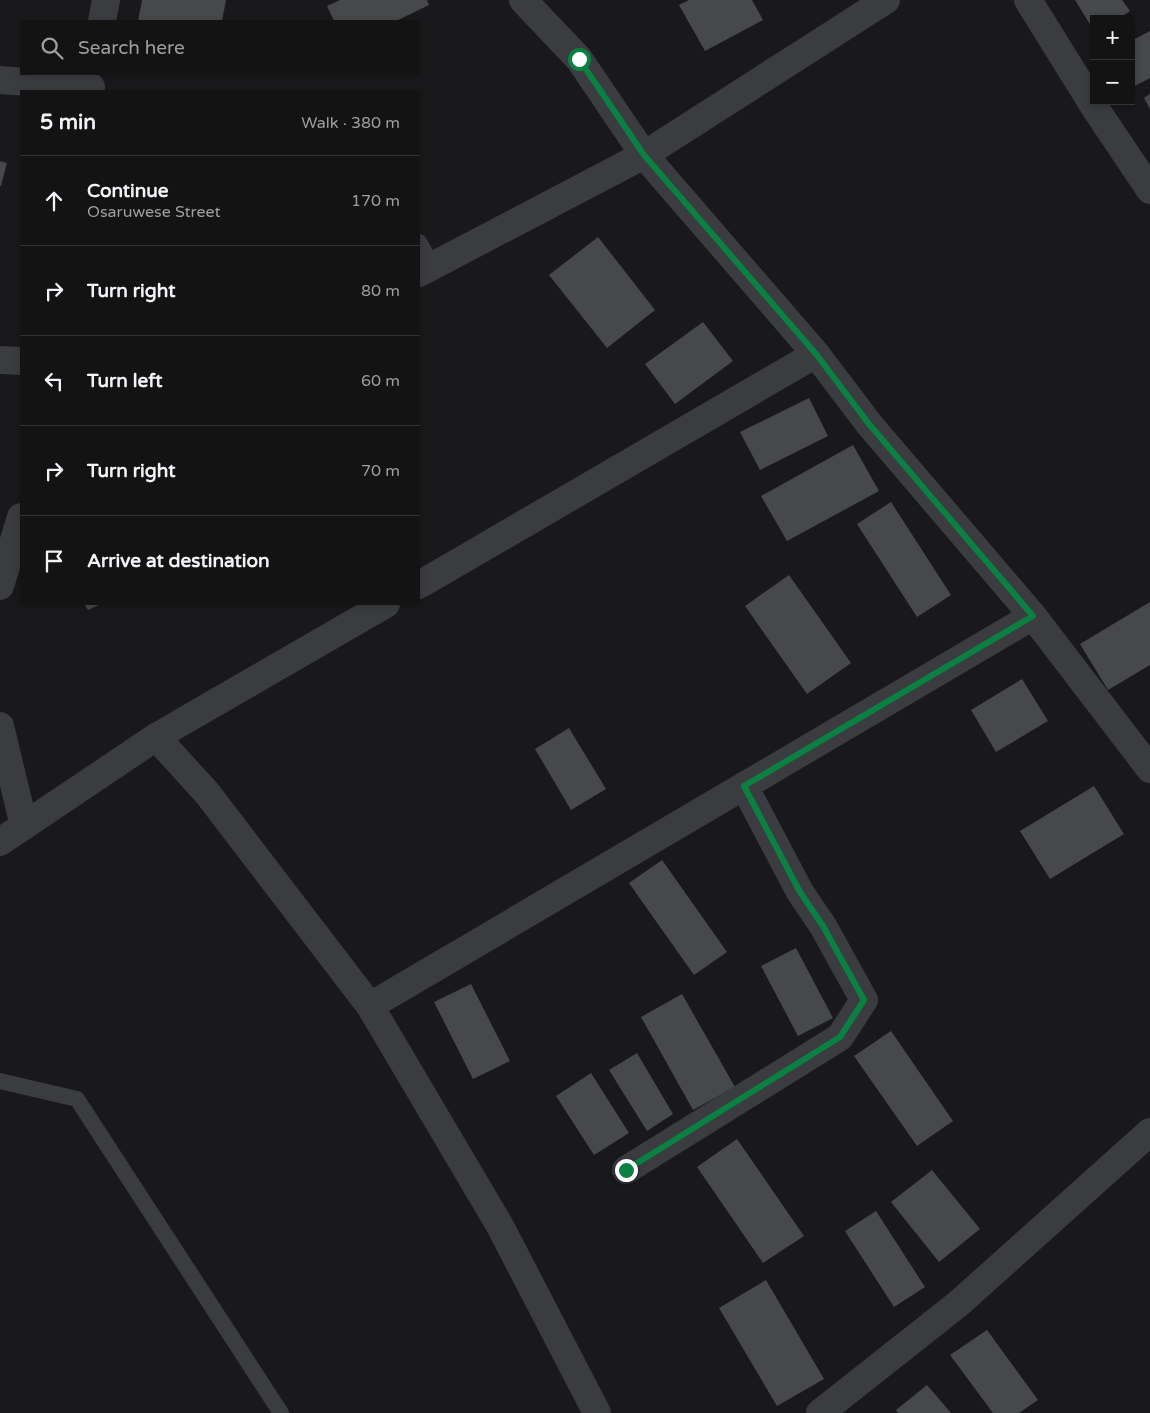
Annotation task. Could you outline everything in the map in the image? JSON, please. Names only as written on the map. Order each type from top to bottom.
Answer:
[{"type":"street","points":[[102,20],[106,0]]},
{"type":"street","points":[[523,0],[579,59],[644,155],[816,354],[869,424],[1033,616],[1150,769]]},
{"type":"street","points":[[426,269],[644,155],[886,0]]},
{"type":"street","points":[[1028,0],[1097,111],[1150,190]]},
{"type":"street","points":[[0,80],[91,84]]},
{"type":"street","points":[[420,584],[816,354]]},
{"type":"street","points":[[0,360],[20,361]]},
{"type":"street","points":[[0,586],[20,520]]},
{"type":"street","points":[[0,842],[156,737],[384,605]]},
{"type":"street","points":[[370,1006],[1033,616]]},
{"type":"street","points":[[0,726],[24,826]]},
{"type":"street","points":[[156,737],[207,793],[370,1006],[500,1226],[597,1413]]},
{"type":"street","points":[[626,1170],[840,1037],[864,1000],[823,926],[800,892],[744,786]]},
{"type":"street","points":[[820,1413],[958,1304],[1150,1132]]},
{"type":"lane","points":[[420,246],[426,269]]},
{"type":"lane","points":[[0,1081],[77,1099],[281,1413]]},
{"type":"building","points":[[142,0],[226,0],[222,20],[138,20]]},
{"type":"building","points":[[340,0],[427,0],[429,5],[398,20],[334,20],[327,6]]},
{"type":"building","points":[[689,0],[752,0],[763,20],[705,51],[679,5]]},
{"type":"building","points":[[1075,0],[1122,0],[1130,11],[1124,15],[1090,15],[1090,24]]},
{"type":"building","points":[[1150,31],[1150,78],[1135,86],[1135,60],[1135,39]]},
{"type":"building","points":[[1150,94],[1150,109],[1144,98]]},
{"type":"building","points":[[0,161],[7,163],[1,186],[0,186]]},
{"type":"building","points":[[598,237],[655,310],[607,348],[549,275]]},
{"type":"building","points":[[703,322],[733,361],[675,404],[645,364]]},
{"type":"building","points":[[809,398],[828,436],[760,470],[740,432]]},
{"type":"building","points":[[853,445],[879,491],[787,541],[761,496]]},
{"type":"building","points":[[891,502],[951,595],[917,617],[857,524]]},
{"type":"building","points":[[789,575],[851,663],[807,694],[745,606]]},
{"type":"building","points":[[1150,602],[1150,665],[1108,690],[1080,644]]},
{"type":"building","points":[[85,605],[99,605],[88,610]]},
{"type":"building","points":[[1022,679],[1048,721],[996,752],[971,710]]},
{"type":"building","points":[[569,728],[606,789],[571,810],[535,749]]},
{"type":"building","points":[[1094,786],[1124,834],[1050,879],[1020,831]]},
{"type":"building","points":[[662,860],[727,952],[694,975],[629,883]]},
{"type":"building","points":[[796,948],[833,1018],[798,1036],[761,966]]},
{"type":"building","points":[[471,984],[510,1061],[473,1079],[434,1002]]},
{"type":"building","points":[[682,994],[735,1087],[693,1110],[641,1017]]},
{"type":"building","points":[[891,1031],[953,1121],[917,1146],[854,1056]]},
{"type":"building","points":[[637,1053],[673,1114],[647,1131],[609,1070]]},
{"type":"building","points":[[591,1073],[629,1133],[594,1155],[556,1096]]},
{"type":"building","points":[[737,1139],[804,1236],[763,1263],[697,1167]]},
{"type":"building","points":[[932,1170],[980,1229],[939,1262],[891,1202]]},
{"type":"building","points":[[876,1211],[925,1287],[894,1307],[845,1231]]},
{"type":"building","points":[[766,1280],[824,1379],[777,1406],[719,1308]]},
{"type":"building","points":[[987,1330],[1038,1400],[1019,1413],[993,1413],[950,1355]]},
{"type":"building","points":[[927,1385],[951,1413],[898,1413],[896,1410]]},
{"type":"route","points":[[579,59],[644,155],[816,354],[869,424],[1033,616],[744,786],[800,892],[823,926],[864,1000],[840,1037],[626,1170]]}]
